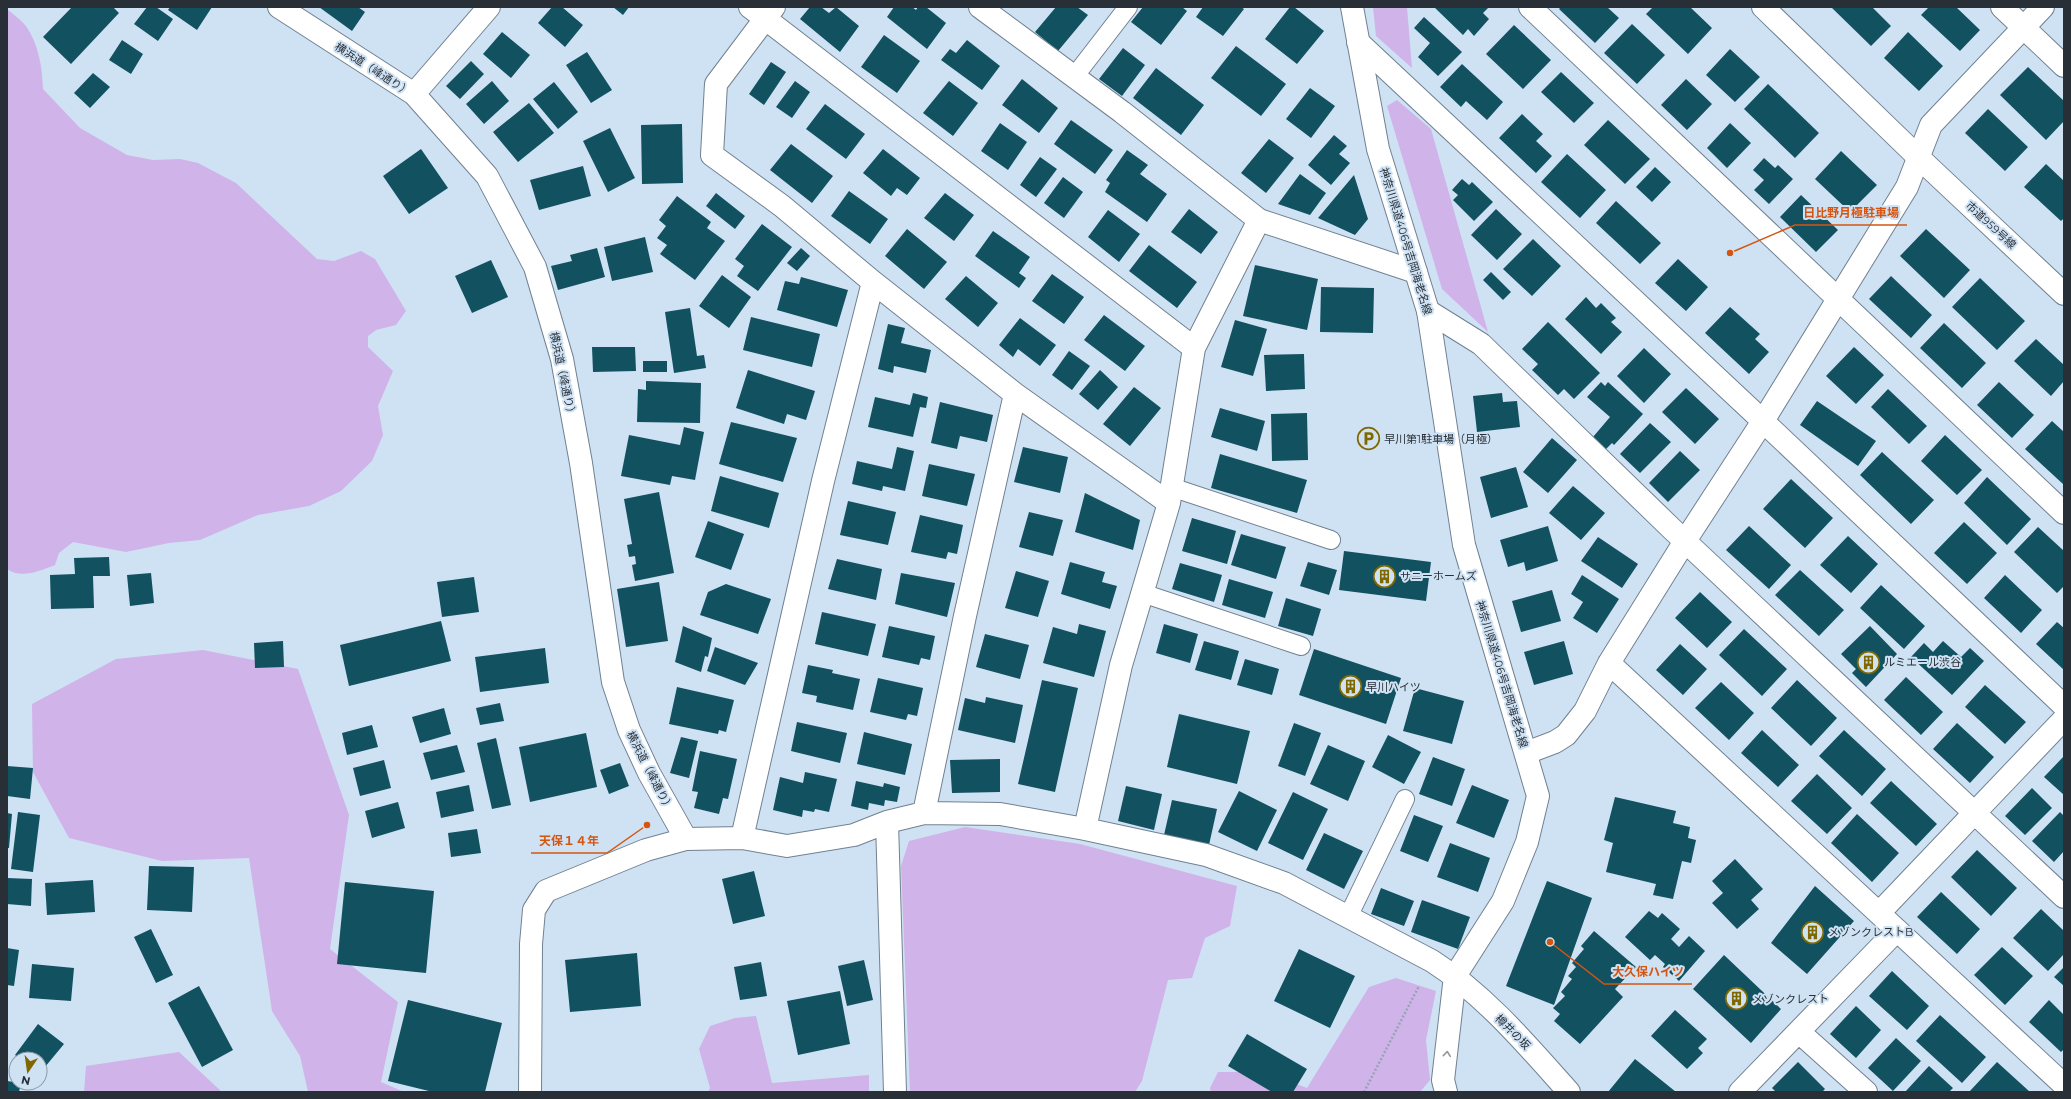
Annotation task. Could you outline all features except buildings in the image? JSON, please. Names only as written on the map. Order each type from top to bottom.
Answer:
[{"type":"street","name":"横浜道（峰通り）","points":[[279,7],[414,94],[487,176],[535,267],[562,359],[581,463],[613,682],[629,730],[649,773],[686,839]]},
{"type":"street","points":[[980,7],[1074,77],[1259,220],[1416,272]]},
{"type":"street","name":"神奈川県道406号吉岡海老名線","points":[[1352,7],[1378,149],[1428,311],[1464,545],[1538,796],[1527,842],[1503,901],[1455,976],[1443,1080],[1446,1092]]},
{"type":"street","points":[[1530,7],[2064,513]]},
{"type":"street","name":"市道959号線","points":[[1763,7],[1917,156],[2064,294]]},
{"type":"street","points":[[2002,7],[2064,66]]},
{"type":"street","points":[[1526,753],[1555,742],[1566,735],[1585,710],[1609,663],[1685,541],[1763,421],[1907,187],[1917,156],[1931,125],[2043,7]]},
{"type":"street","points":[[414,94],[485,8]]},
{"type":"street","points":[[1170,495],[1015,394],[873,282],[782,206],[712,155],[716,84],[763,11],[1194,348]]},
{"type":"street","points":[[1358,42],[1763,421],[2064,706]]},
{"type":"street","points":[[1085,828],[1121,666],[1170,495],[1194,348],[1259,220]]},
{"type":"street","points":[[742,838],[823,481],[873,282]]},
{"type":"street","points":[[1428,311],[1481,344],[1685,541],[1976,812],[2064,897]]},
{"type":"street","points":[[924,813],[965,616],[1015,394]]},
{"type":"street","points":[[1609,663],[2064,1085]]},
{"type":"street","points":[[1879,913],[2064,719]]},
{"type":"street","name":"樽井の坂","points":[[530,1092],[530,944],[534,910],[546,891],[646,850],[686,839],[742,838],[787,846],[854,835],[887,822],[924,813],[1000,814],[1085,828],[1206,855],[1284,883],[1432,961],[1455,976],[1524,1042],[1569,1092]]},
{"type":"street","points":[[887,822],[895,1092]]},
{"type":"street","points":[[1740,1092],[1897,930]]},
{"type":"street","points":[[1799,1032],[1866,1092]]},
{"type":"lane","points":[[1074,77],[1128,7]]},
{"type":"lane","points":[[1170,495],[1331,540]]},
{"type":"lane","points":[[1142,593],[1300,646]]},
{"type":"lane","points":[[1348,917],[1405,799]]},
{"type":"path","points":[[1364,1092],[1432,961]]},
{"type":"shaded area","points":[[1373,7],[1407,7],[1412,68],[1376,36]]},
{"type":"shaded area","points":[[7,9],[26,26],[34,41],[41,64],[43,89],[80,128],[127,155],[153,160],[180,159],[198,163],[236,183],[317,259],[334,261],[361,251],[375,259],[406,311],[396,325],[376,330],[368,336],[368,347],[393,371],[378,406],[383,435],[372,461],[341,491],[309,506],[258,515],[200,540],[169,543],[126,552],[73,542],[59,553],[55,565],[37,572],[24,574],[12,572],[7,569]]},
{"type":"shaded area","points":[[1397,100],[1431,129],[1488,332],[1442,289],[1387,106]]},
{"type":"shaded area","points":[[203,650],[298,669],[349,815],[330,949],[398,1002],[381,1082],[404,1092],[308,1092],[300,1056],[272,1011],[249,858],[162,861],[69,838],[33,772],[32,704],[116,659]]},
{"type":"shaded area","points":[[965,827],[1080,844],[1237,886],[1230,926],[1205,938],[1192,978],[1168,980],[1142,1081],[1135,1092],[910,1092],[901,866],[909,841]]},
{"type":"shaded area","points":[[1396,978],[1436,991],[1426,1040],[1430,1080],[1420,1092],[1211,1092],[1210,1088],[1218,1072],[1265,1072],[1307,1088],[1369,987]]},
{"type":"shaded area","points":[[756,1016],[772,1083],[869,1075],[869,1092],[708,1092],[710,1088],[699,1049],[710,1026],[735,1018]]},
{"type":"shaded area","points":[[179,1052],[222,1092],[84,1092],[86,1066]]},
{"type":"place","name":"日比野月極駐車場","points":[[1730,253]]},
{"type":"place","name":"早川第1駐車場（月極）","points":[[1369,439]]},
{"type":"place","name":"サニーホームズ","points":[[1385,576]]},
{"type":"place","name":"ルミエール渋谷","points":[[1869,662]]},
{"type":"place","name":"早川ハイツ","points":[[1350,687]]},
{"type":"place","name":"天保１４年","points":[[647,825]]},
{"type":"place","name":"メゾンクレストB","points":[[1812,932]]},
{"type":"place","name":"大久保ハイツ","points":[[1550,942]]},
{"type":"place","name":"メゾンクレスト","points":[[1737,999]]}]
